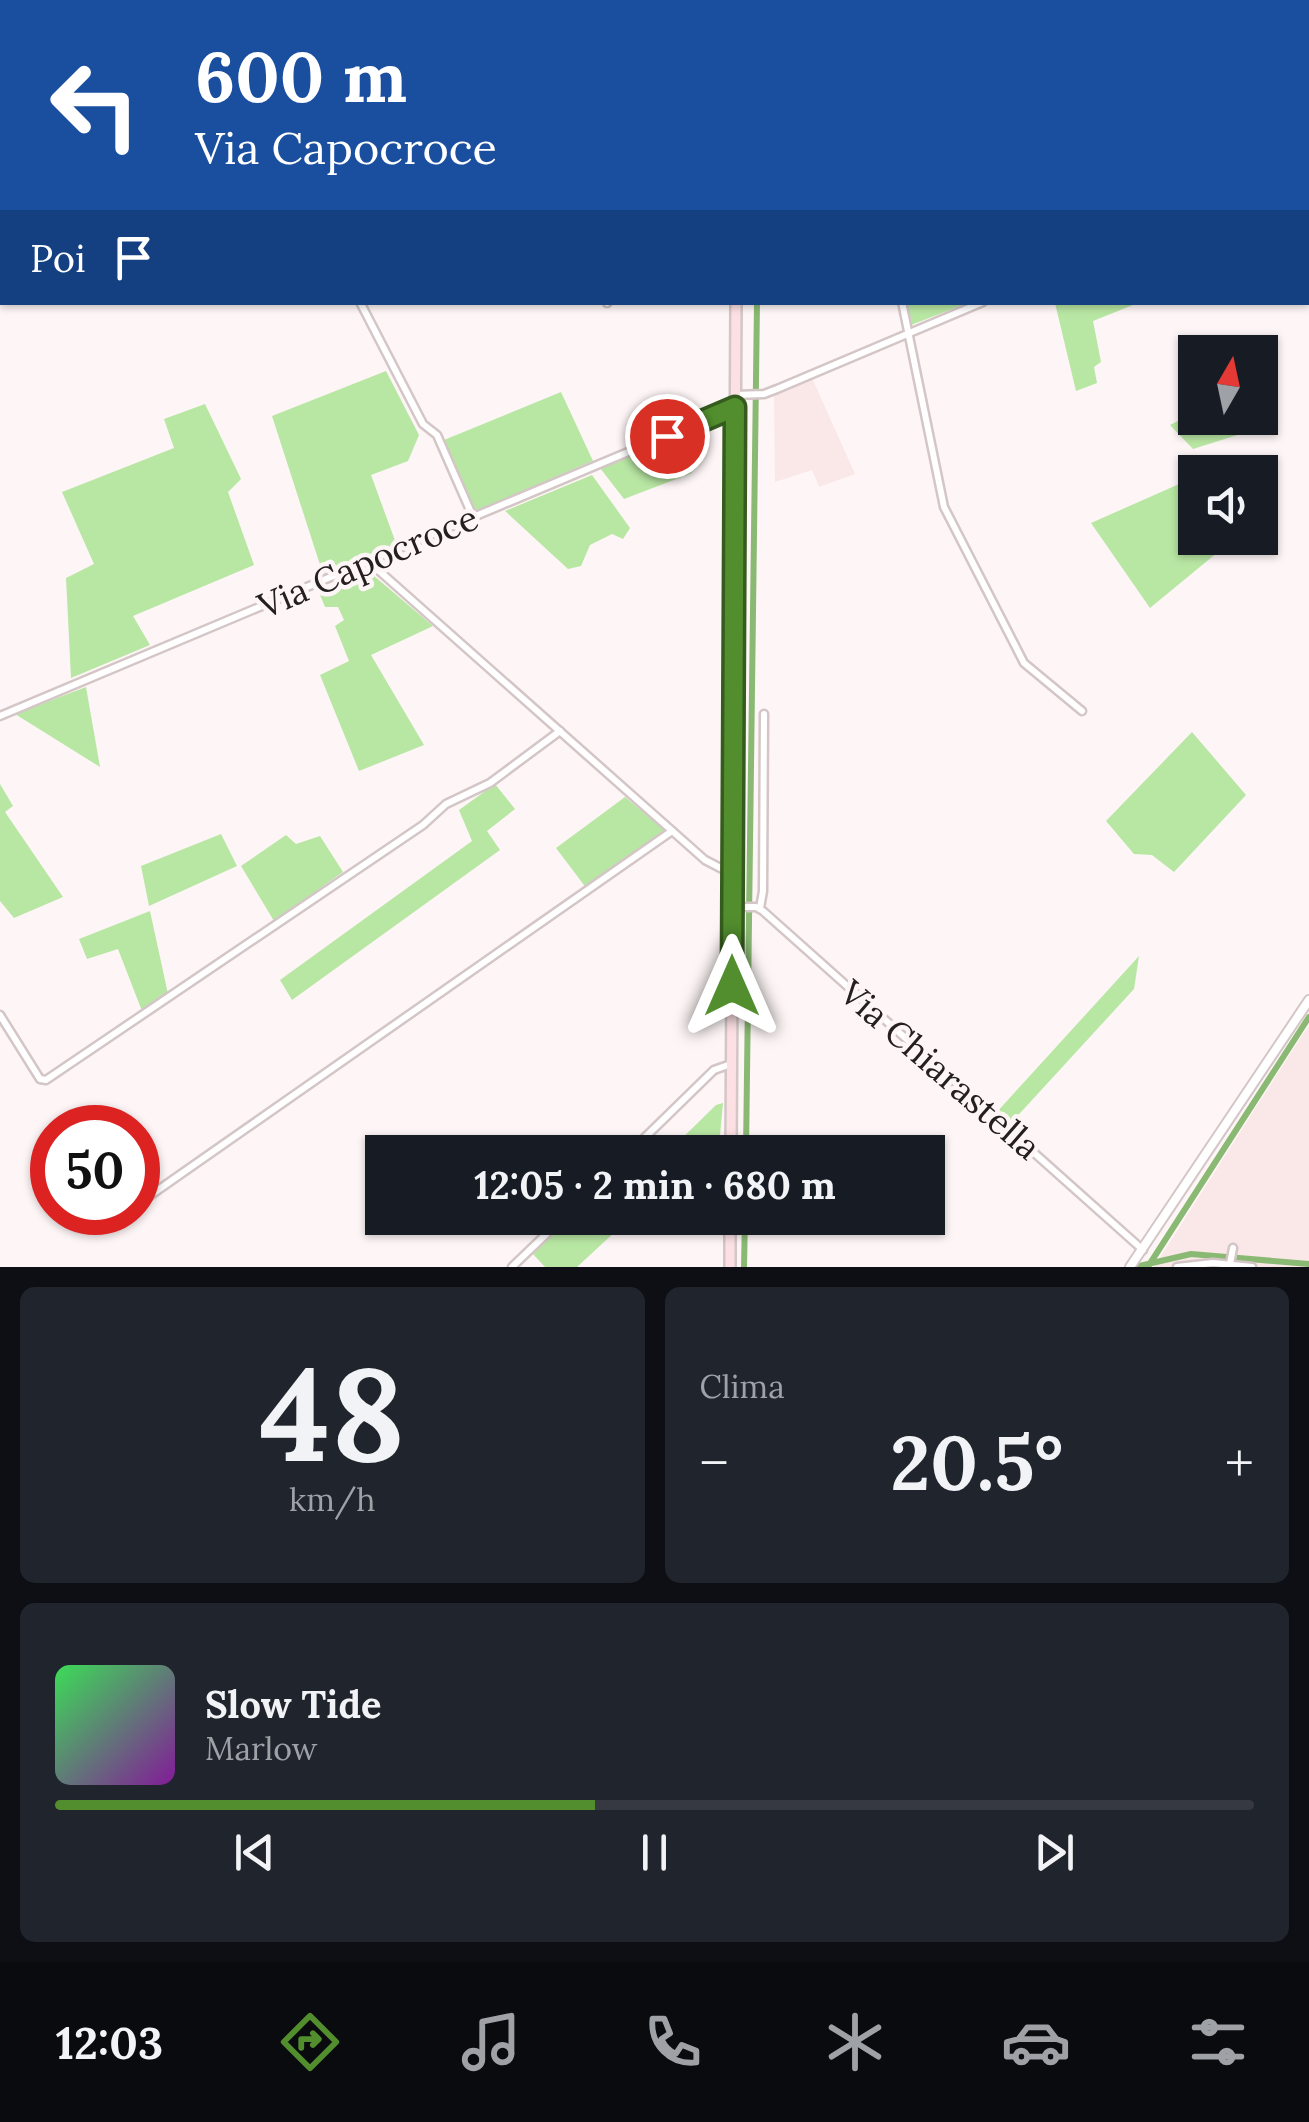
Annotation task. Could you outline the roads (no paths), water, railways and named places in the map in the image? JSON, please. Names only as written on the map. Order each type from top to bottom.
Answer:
[{"type":"main road","points":[[731,1135],[737,907],[732,874],[735,407],[739,394],[736,305]]},
{"type":"main road","points":[[730,1235],[730,1267]]},
{"type":"street","points":[[362,305],[423,424],[436,435],[474,517]]},
{"type":"street","points":[[903,305],[948,516],[1024,663],[1082,710]]},
{"type":"street","points":[[739,394],[764,394],[976,305]]},
{"type":"street","name":"Via Capocroce","points":[[0,716],[735,407]]},
{"type":"street","points":[[368,562],[705,860],[732,874]]},
{"type":"street","points":[[737,907],[758,908],[764,714]]},
{"type":"street","points":[[0,1015],[40,1079],[46,1080],[423,825],[446,804],[474,793],[560,732]]},
{"type":"street","points":[[160,1189],[672,831]]},
{"type":"street","name":"Via Chiarastella","points":[[758,908],[1143,1250]]},
{"type":"street","points":[[1132,1265],[1309,1000]]},
{"type":"street","points":[[647,1135],[714,1070],[731,1064]]},
{"type":"street","points":[[512,1267],[545,1235]]},
{"type":"street","points":[[1177,1267],[1232,1256],[1252,1267]]},
{"type":"waterway","points":[[746,1135],[757,305]]},
{"type":"waterway","points":[[1149,1265],[1309,1017]]},
{"type":"waterway","points":[[744,1267],[745,1235]]},
{"type":"waterway","points":[[1135,1267],[1191,1254],[1309,1264]]}]
